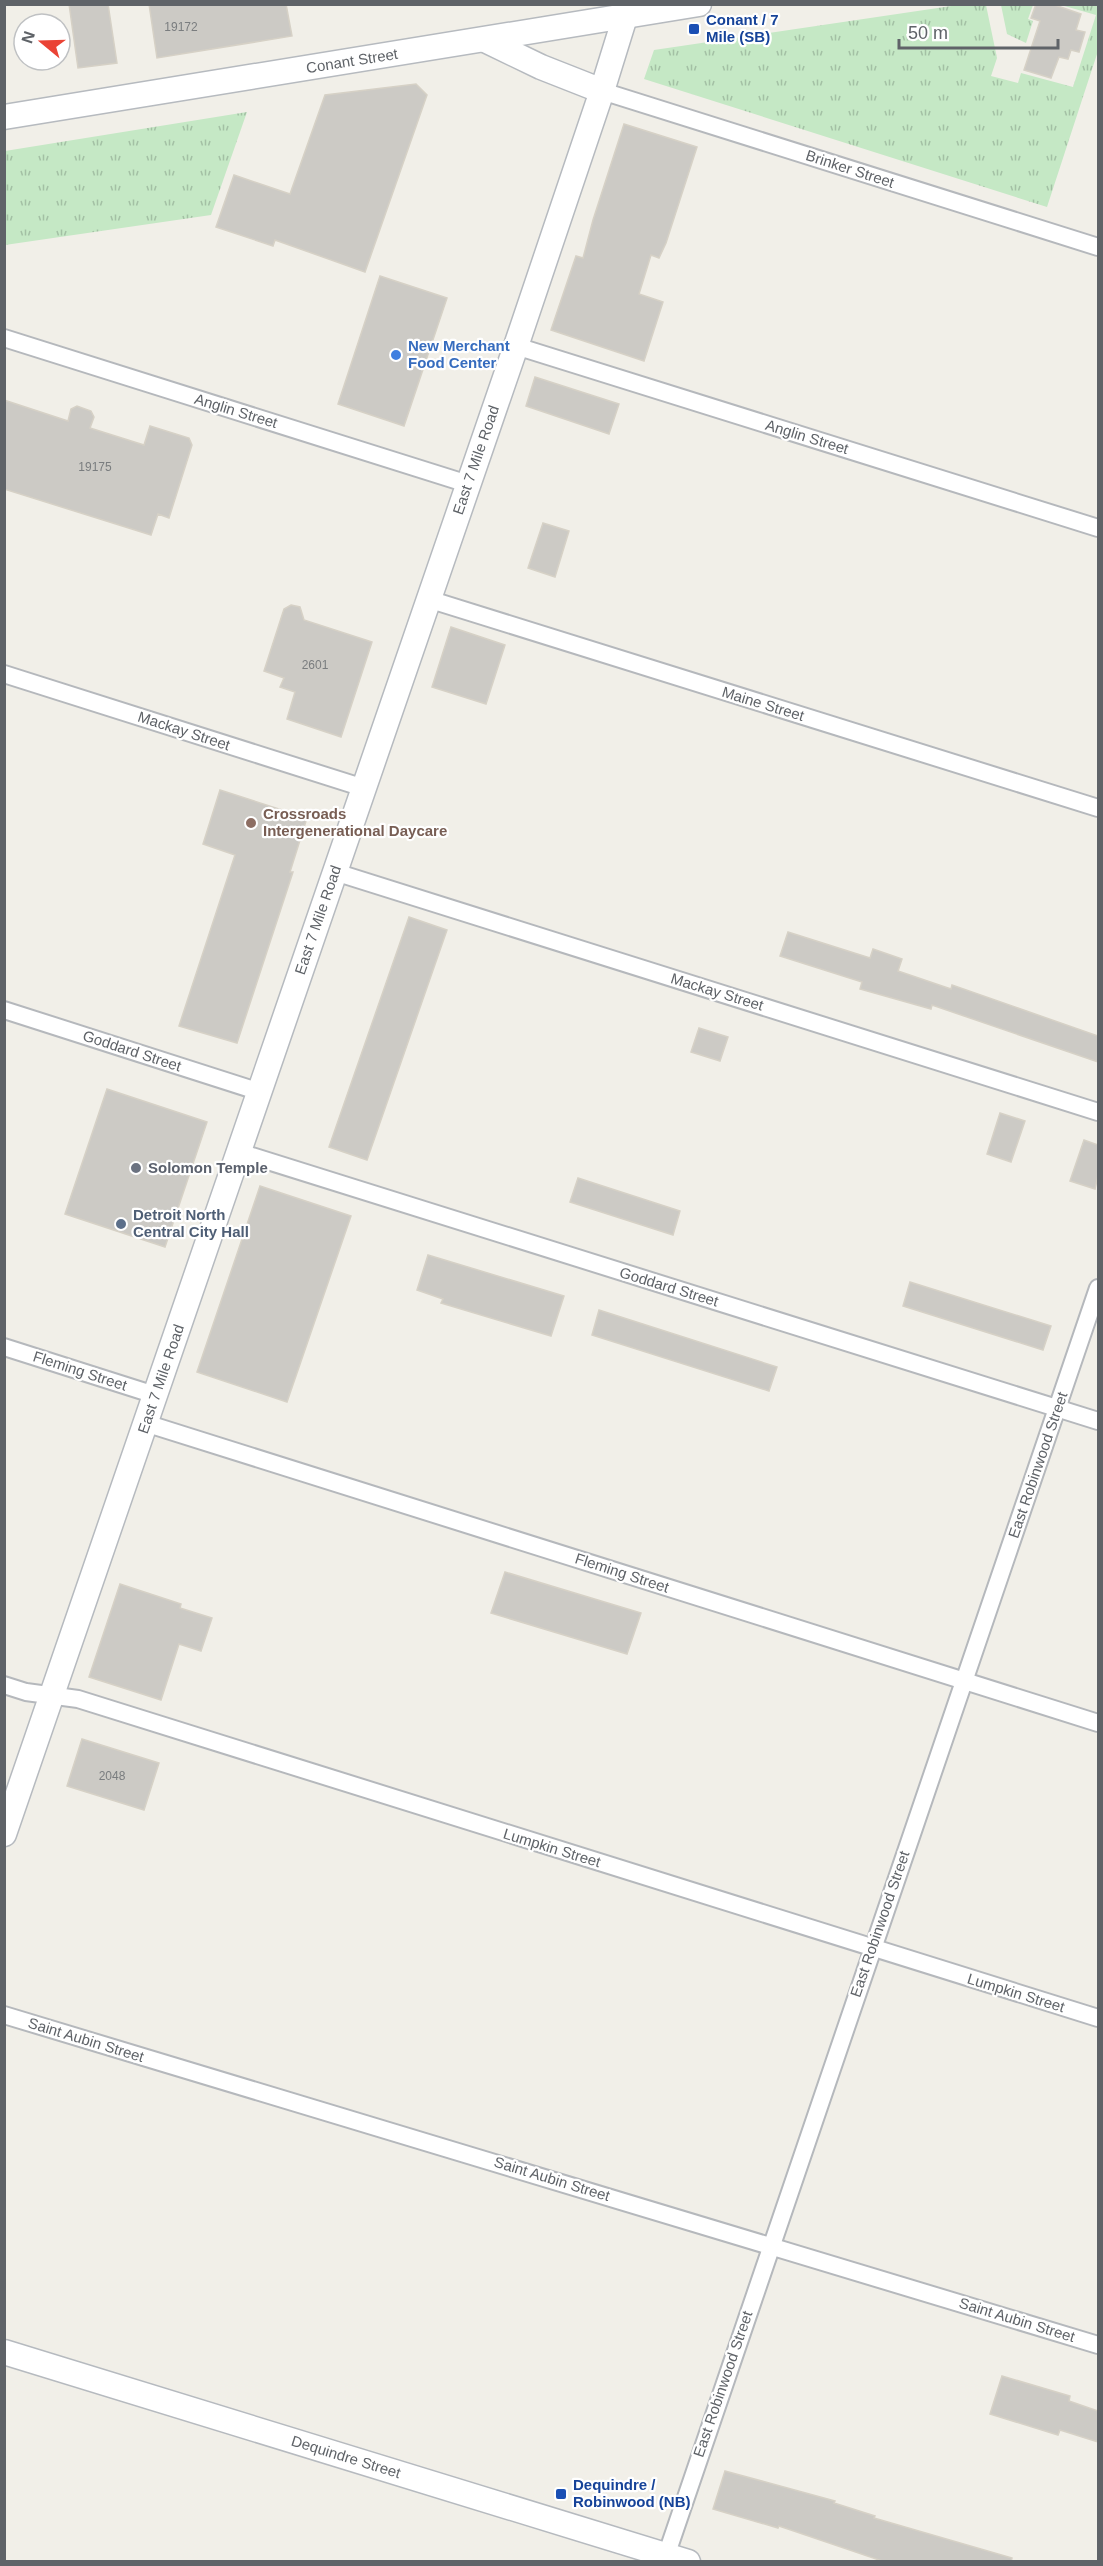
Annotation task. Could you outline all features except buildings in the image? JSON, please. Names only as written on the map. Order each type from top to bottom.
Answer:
[{"type":"street","name":"Conant Street","points":[[4,117],[485,40],[627,11],[699,4]]},
{"type":"street","name":"East 7 Mile Road","points":[[4,1834],[516,346],[627,11]]},
{"type":"street","points":[[485,40],[541,67],[602,91]]},
{"type":"street","name":"Brinker Street","points":[[602,91],[1098,247]]},
{"type":"street","name":"Anglin Street","points":[[4,338],[468,484]]},
{"type":"street","name":"Anglin Street","points":[[516,346],[1098,528]]},
{"type":"street","name":"Maine Street","points":[[428,599],[1098,808]]},
{"type":"street","name":"Mackay Street","points":[[4,674],[364,788]]},
{"type":"street","name":"Mackay Street","points":[[335,872],[1098,1112]]},
{"type":"street","name":"Goddard Street","points":[[4,1010],[260,1092]]},
{"type":"street","name":"Goddard Street","points":[[239,1152],[1098,1421]]},
{"type":"street","name":"East Robinwood Street","points":[[672,2559],[770,2245],[1098,1288]]},
{"type":"street","name":"Fleming Street","points":[[4,1347],[155,1395]]},
{"type":"street","name":"Fleming Street","points":[[146,1423],[1098,1723]]},
{"type":"street","name":"Lumpkin Street","points":[[4,1685],[26,1692],[88,1702],[1098,2018]]},
{"type":"street","name":"Saint Aubin Street","points":[[4,2015],[1098,2345]]},
{"type":"street","name":"Dequindre Street","points":[[4,2352],[672,2559]]},
{"type":"green space","points":[[958,5],[986,5],[997,58],[991,76],[1018,83],[1021,73],[1073,87],[1096,15],[1061,5],[1098,5],[1098,51],[1047,207],[644,79],[654,50]]},
{"type":"green space","points":[[1001,5],[1033,5],[1028,19],[1033,21],[1026,43],[1007,34]]},
{"type":"green space","points":[[247,112],[211,215],[5,245],[5,151]]},
{"type":"place","name":"Conant / 7 Mile (SB)","points":[[694,29]]},
{"type":"place","name":"New Merchant Food Center","points":[[396,355]]},
{"type":"place","name":"Crossroads Intergenerational Daycare","points":[[251,823]]},
{"type":"place","name":"Solomon Temple","points":[[136,1168]]},
{"type":"place","name":"Detroit North Central City Hall","points":[[121,1224]]},
{"type":"place","name":"Dequindre / Robinwood (NB)","points":[[561,2494]]}]
